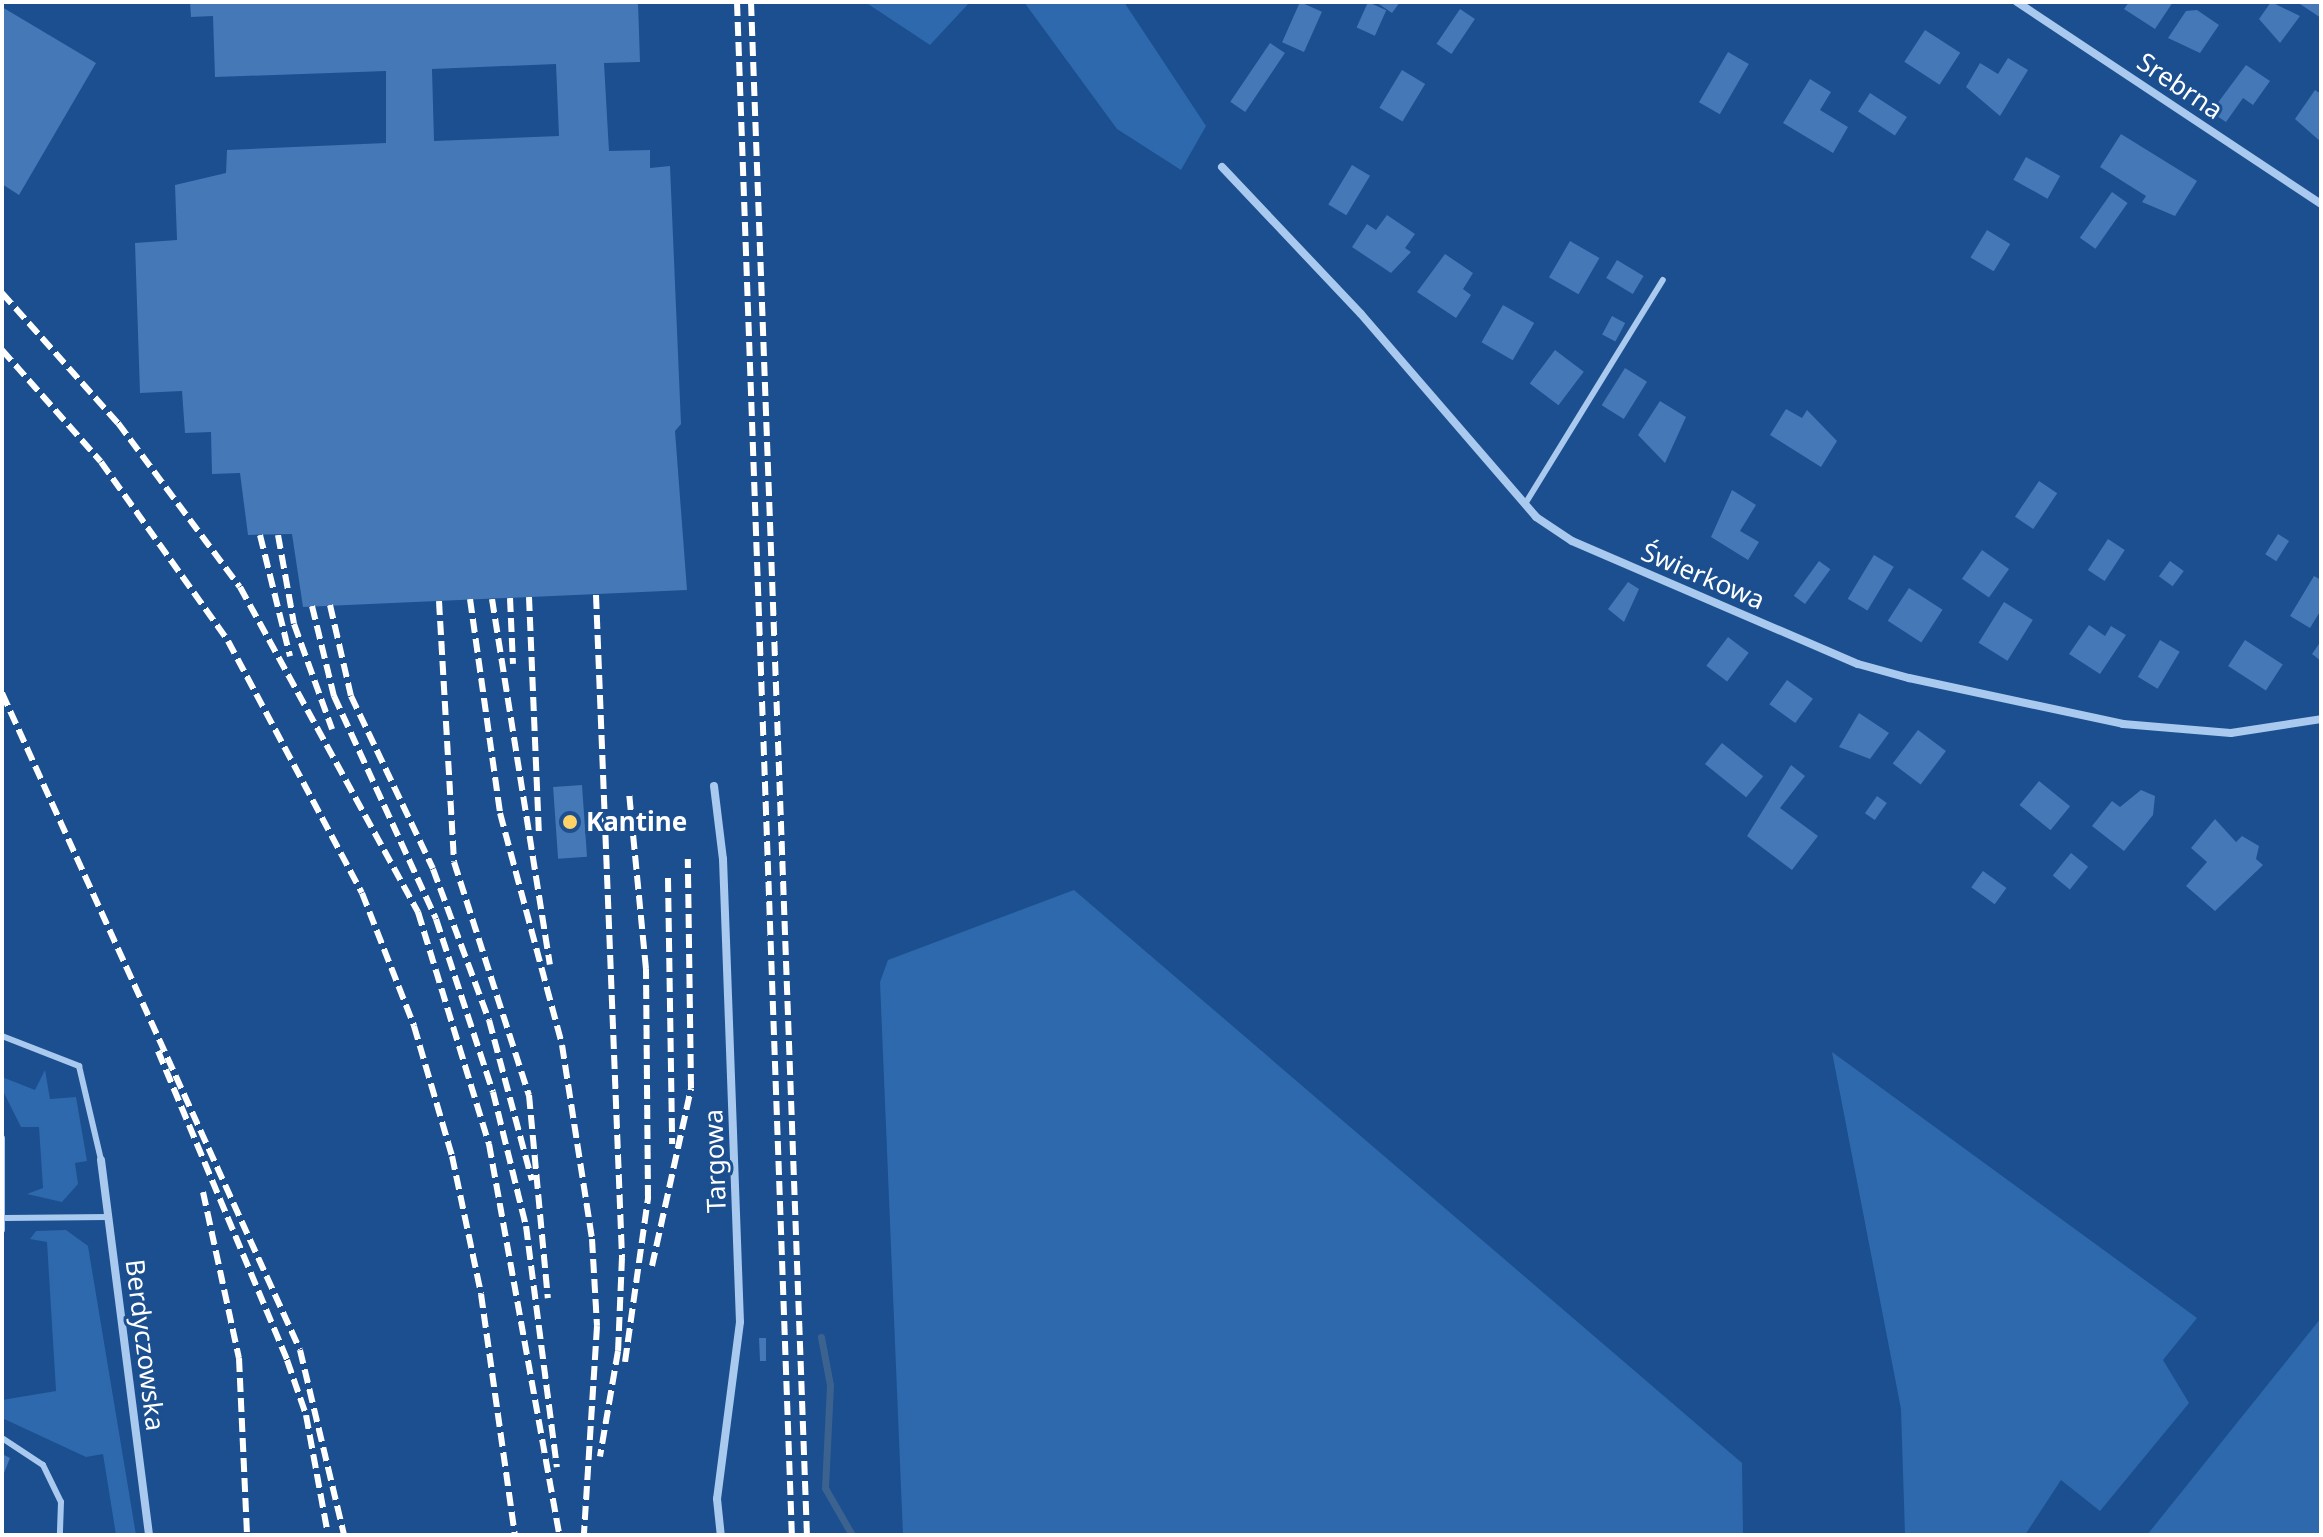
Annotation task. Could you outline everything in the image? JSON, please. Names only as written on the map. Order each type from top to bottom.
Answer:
[{"type":"street","name":"Srebrna","points":[[2017,2],[2321,204]]},
{"type":"street","name":"Świerkowa","points":[[1222,167],[1361,314],[1525,504],[1572,541],[1885,672],[2123,724],[2231,733],[2321,719]]},
{"type":"street","name":"Targowa","points":[[714,786],[723,848],[740,1322],[717,1499],[721,1535]]},
{"type":"street","name":"Berdyczowska","points":[[101,1160],[149,1535]]},
{"type":"lane","points":[[1525,504],[1663,280]]},
{"type":"lane","points":[[2,1036],[79,1066],[101,1160]]},
{"type":"lane","points":[[2,1138],[5,1218],[2,1230]]},
{"type":"lane","points":[[5,1218],[108,1217]]},
{"type":"lane","points":[[2,1438],[43,1465],[61,1502],[60,1535]]},
{"type":"shaded area","points":[[865,2],[970,2],[930,45]]},
{"type":"shaded area","points":[[1024,2],[1124,2],[1206,126],[1181,170],[1117,129]]},
{"type":"shaded area","points":[[1074,890],[1742,1463],[1743,1535],[903,1535],[880,982],[888,960]]},
{"type":"shaded area","points":[[1832,1052],[2197,1318],[2163,1360],[2189,1403],[2100,1511],[2061,1480],[2025,1535],[1905,1535],[1901,1409]]},
{"type":"shaded area","points":[[45,1070],[50,1099],[76,1097],[87,1161],[75,1163],[78,1184],[62,1202],[27,1194],[43,1188],[39,1127],[21,1127],[2,1089],[2,1077],[35,1090]]},
{"type":"shaded area","points":[[66,1230],[88,1246],[136,1535],[116,1535],[103,1454],[86,1457],[2,1418],[2,1400],[56,1391],[47,1242],[30,1239],[36,1231]]},
{"type":"shaded area","points":[[2321,1318],[2321,1535],[2147,1535]]},
{"type":"building","points":[[190,2],[638,2],[640,62],[604,63],[609,151],[650,150],[650,168],[670,166],[681,424],[675,431],[687,590],[303,607],[292,534],[248,535],[240,473],[212,474],[211,432],[185,433],[182,391],[140,393],[135,243],[177,240],[175,185],[226,173],[227,150],[386,143],[386,71],[215,77],[213,16],[191,17]],"holes":[[[556,64],[559,136],[434,141],[432,69]]]},
{"type":"building","points":[[1300,2],[1322,12],[1304,52],[1282,42]]},
{"type":"building","points":[[1368,2],[1386,10],[1375,36],[1357,28]]},
{"type":"building","points":[[1376,2],[1400,2],[1392,13]]},
{"type":"building","points":[[2129,2],[2173,2],[2155,29],[2124,9]]},
{"type":"building","points":[[2271,2],[2300,16],[2280,43],[2259,19]]},
{"type":"building","points":[[2297,2],[2321,2],[2321,18]]},
{"type":"building","points":[[2,7],[96,63],[19,195],[2,184]]},
{"type":"building","points":[[1460,9],[1475,19],[1451,54],[1437,44]]},
{"type":"building","points":[[2197,10],[2219,25],[2200,53],[2168,38],[2186,11]]},
{"type":"building","points":[[1925,30],[1960,53],[1940,85],[1904,62]]},
{"type":"building","points":[[1270,43],[1285,53],[1245,112],[1230,102]]},
{"type":"building","points":[[1728,52],[1749,64],[1720,114],[1699,102]]},
{"type":"building","points":[[2008,58],[2028,70],[2000,116],[1966,87],[1980,63],[1998,74]]},
{"type":"building","points":[[2246,65],[2270,81],[2253,105],[2243,98],[2226,122],[2211,112]]},
{"type":"building","points":[[1402,70],[1425,84],[1402,122],[1379,108]]},
{"type":"building","points":[[1810,79],[1831,92],[1820,110],[1848,127],[1833,153],[1783,123]]},
{"type":"building","points":[[2315,90],[2321,94],[2321,142],[2295,119]]},
{"type":"building","points":[[1870,93],[1907,117],[1895,135],[1858,111]]},
{"type":"building","points":[[2121,134],[2197,181],[2175,216],[2142,202],[2146,196],[2100,167]]},
{"type":"building","points":[[2026,157],[2060,176],[2048,199],[2013,180]]},
{"type":"building","points":[[1352,165],[1370,176],[1346,215],[1328,204]]},
{"type":"building","points":[[2112,192],[2128,203],[2095,249],[2080,238]]},
{"type":"building","points":[[1387,215],[1415,234],[1405,248],[1411,252],[1391,273],[1352,247],[1367,224],[1376,230]]},
{"type":"building","points":[[1987,230],[2010,244],[1994,271],[1971,257]]},
{"type":"building","points":[[1570,241],[1599,258],[1578,294],[1549,277]]},
{"type":"building","points":[[1445,254],[1473,273],[1463,289],[1471,295],[1456,318],[1417,292]]},
{"type":"building","points":[[1617,260],[1644,276],[1633,294],[1606,278]]},
{"type":"building","points":[[1503,305],[1534,323],[1513,360],[1482,342]]},
{"type":"building","points":[[1612,316],[1625,323],[1615,342],[1602,335]]},
{"type":"building","points":[[1555,350],[1584,372],[1558,405],[1530,384]]},
{"type":"building","points":[[1625,368],[1647,382],[1624,419],[1602,405]]},
{"type":"building","points":[[1660,401],[1686,417],[1665,463],[1638,435]]},
{"type":"building","points":[[1786,409],[1802,418],[1807,410],[1837,441],[1821,467],[1770,435]]},
{"type":"building","points":[[2039,481],[2057,493],[2033,529],[2015,517]]},
{"type":"building","points":[[1732,490],[1756,505],[1740,531],[1759,542],[1748,560],[1711,537]]},
{"type":"building","points":[[2278,534],[2289,541],[2276,561],[2265,554]]},
{"type":"building","points":[[2108,539],[2125,550],[2105,581],[2088,570]]},
{"type":"building","points":[[1982,550],[2009,569],[1989,598],[1962,579]]},
{"type":"building","points":[[1874,555],[1894,567],[1867,611],[1848,599]]},
{"type":"building","points":[[1819,561],[1830,569],[1805,604],[1794,596]]},
{"type":"building","points":[[2170,561],[2184,571],[2173,586],[2159,576]]},
{"type":"building","points":[[2314,576],[2321,580],[2321,610],[2310,628],[2290,616]]},
{"type":"building","points":[[1628,582],[1639,589],[1624,622],[1608,609]]},
{"type":"building","points":[[1909,588],[1943,610],[1921,642],[1888,621]]},
{"type":"building","points":[[2004,602],[2033,620],[2007,661],[1979,643]]},
{"type":"building","points":[[2089,625],[2105,636],[2111,626],[2126,635],[2100,674],[2069,654]]},
{"type":"building","points":[[1728,637],[1749,653],[1727,681],[1706,666]]},
{"type":"building","points":[[2160,640],[2180,652],[2158,689],[2138,677]]},
{"type":"building","points":[[2245,640],[2283,665],[2266,691],[2228,666]]},
{"type":"building","points":[[2321,641],[2321,661],[2312,654]]},
{"type":"building","points":[[1787,680],[1813,699],[1795,723],[1769,704]]},
{"type":"building","points":[[1859,713],[1889,733],[1870,759],[1839,747]]},
{"type":"building","points":[[1918,730],[1946,751],[1921,785],[1893,764]]},
{"type":"building","points":[[1722,743],[1763,776],[1746,797],[1705,764]]},
{"type":"building","points":[[1791,765],[1805,776],[1780,808],[1818,836],[1792,870],[1747,836]]},
{"type":"building","points":[[2039,781],[2070,806],[2051,830],[2019,805]]},
{"type":"building","name":"Kantine","points":[[582,785],[587,857],[558,859],[553,787]]},
{"type":"building","points":[[2141,790],[2155,796],[2153,815],[2124,851],[2092,826],[2112,801],[2120,807]]},
{"type":"building","points":[[1877,796],[1887,803],[1875,820],[1865,813]]},
{"type":"building","points":[[2215,819],[2236,842],[2242,836],[2259,846],[2256,859],[2263,865],[2215,911],[2186,886],[2207,862],[2191,848]]},
{"type":"building","points":[[2071,853],[2088,867],[2070,889],[2053,876]]},
{"type":"building","points":[[1983,871],[2006,888],[1995,904],[1971,887]]},
{"type":"building","points":[[759,1338],[766,1338],[766,1361],[760,1361]]},
{"type":"building","points":[[2,1454],[10,1458],[2,1478]]},
{"type":"waterway","points":[[821,1337],[830,1385],[825,1488],[852,1535]]},
{"type":"railway","points":[[737,2],[792,1535]]},
{"type":"railway","points":[[751,2],[807,1535]]},
{"type":"railway","points":[[2,293],[118,423],[240,587],[418,912],[489,1144],[559,1535]]},
{"type":"railway","points":[[2,350],[101,462],[228,641],[362,893],[414,1026],[452,1156],[481,1294],[515,1535]]},
{"type":"railway","points":[[260,535],[290,656]]},
{"type":"railway","points":[[278,535],[294,624],[332,729]]},
{"type":"railway","points":[[596,595],[622,1257],[618,1351],[600,1456]]},
{"type":"railway","points":[[529,597],[539,832]]},
{"type":"railway","points":[[510,598],[513,664]]},
{"type":"railway","points":[[470,599],[500,813],[562,1045],[592,1239],[597,1326],[584,1535]]},
{"type":"railway","points":[[492,599],[550,964]]},
{"type":"railway","points":[[439,601],[454,862],[529,1095],[548,1298]]},
{"type":"railway","points":[[330,605],[351,696],[433,869],[489,1020],[532,1180]]},
{"type":"railway","points":[[312,606],[334,696],[436,919],[493,1092],[526,1226],[557,1467]]},
{"type":"railway","points":[[2,693],[300,1350],[344,1535]]},
{"type":"railway","points":[[625,1362],[648,1199],[646,969],[629,793]]},
{"type":"railway","points":[[652,1266],[691,1088],[688,859]]},
{"type":"railway","points":[[668,878],[672,1144]]},
{"type":"railway","points":[[158,1051],[287,1360],[306,1415],[328,1535]]},
{"type":"railway","points":[[203,1192],[239,1358],[247,1535]]},
{"type":"place","name":"Kantine","points":[[570,822]]}]
